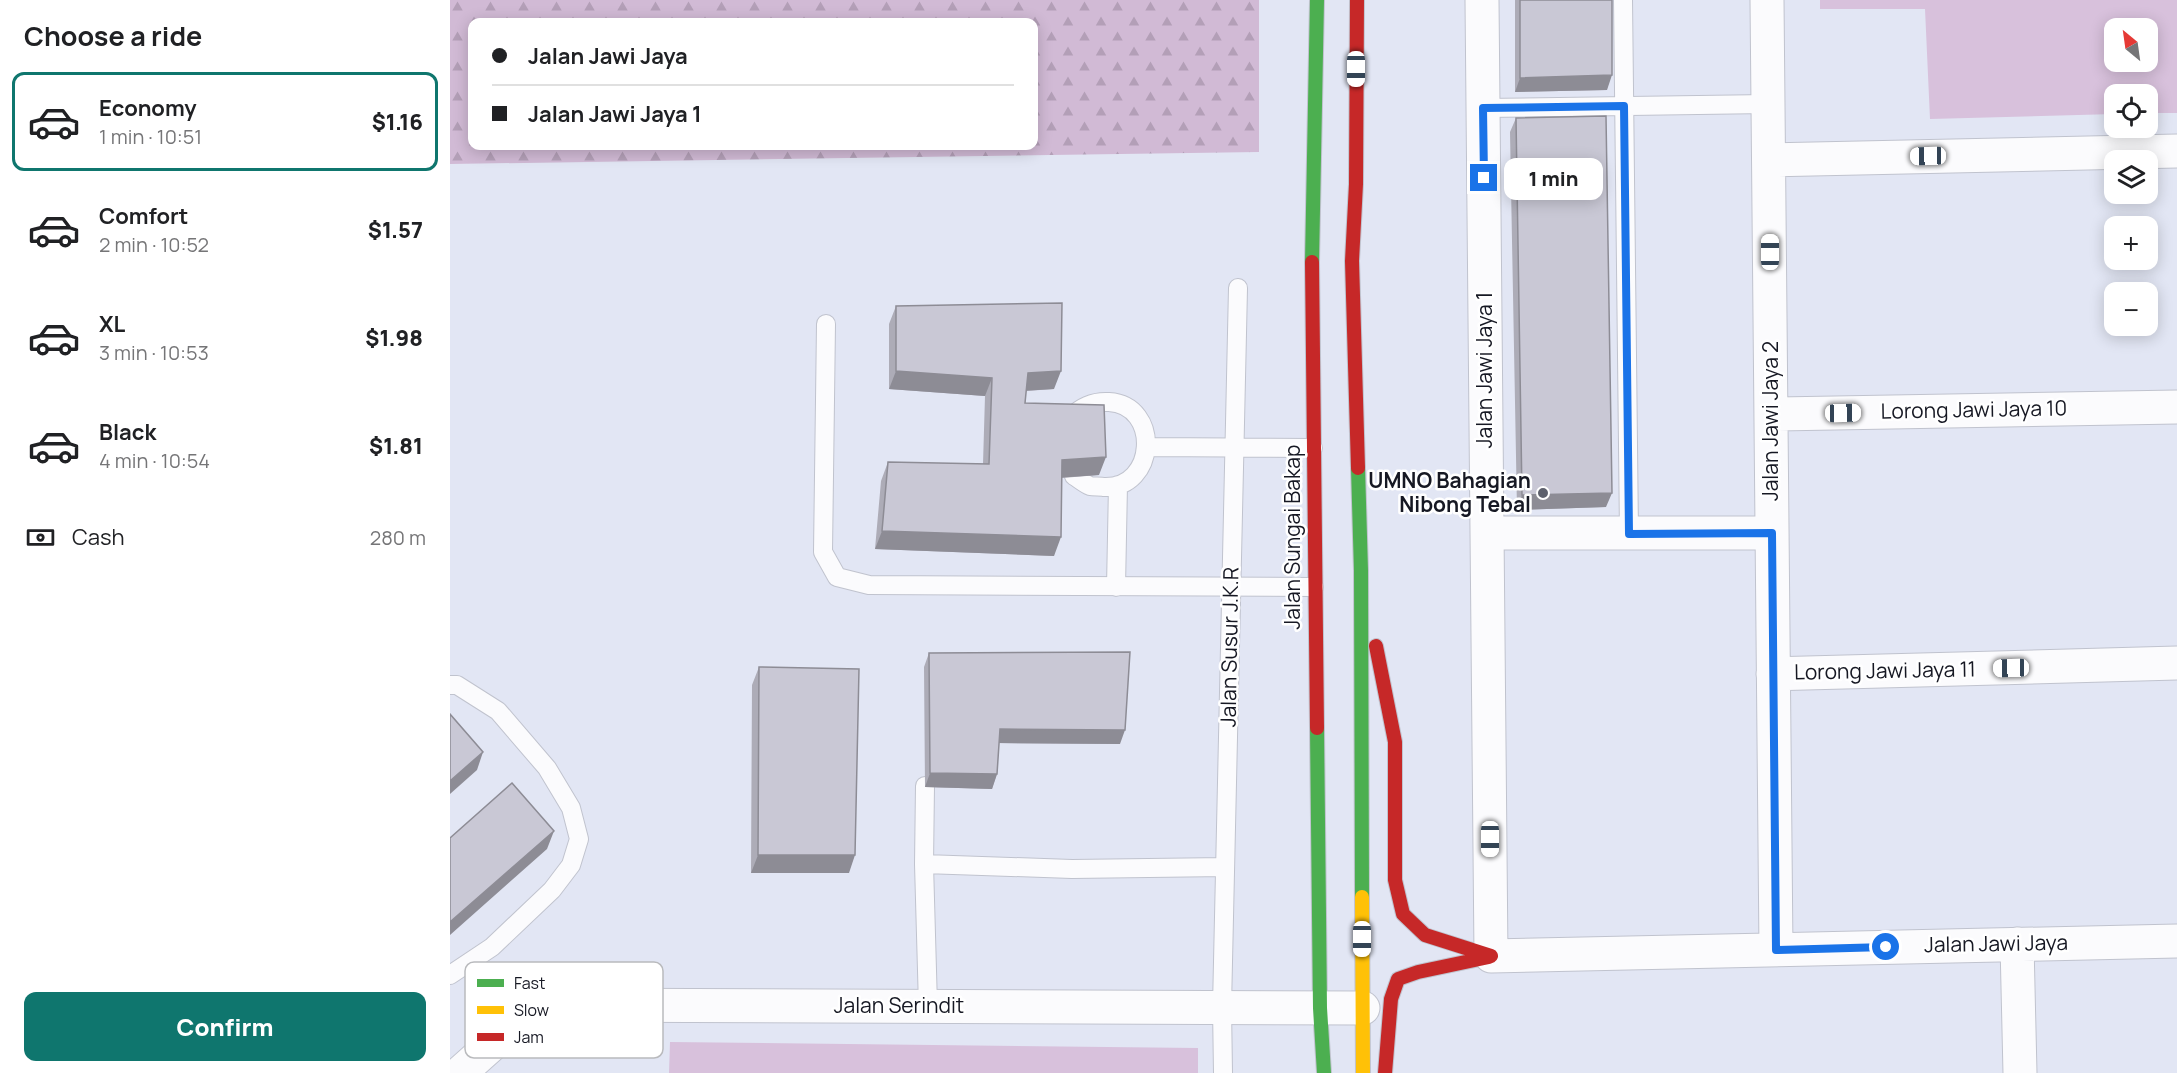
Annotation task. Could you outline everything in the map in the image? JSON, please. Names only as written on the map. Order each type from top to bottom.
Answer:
[{"type":"highway","name":"Jalan Sungai Bakap","points":[[1317,0],[1312,264],[1313,448],[1320,1008],[1324,1073]]},
{"type":"highway","points":[[1357,0],[1356,184],[1352,261],[1361,572],[1363,1073]]},
{"type":"highway","points":[[1361,572],[1395,742],[1395,880],[1403,914],[1425,935],[1491,957]]},
{"type":"highway","points":[[1384,1073],[1391,999],[1398,979],[1418,972],[1491,957]]},
{"type":"street","name":"Jalan Jawi Jaya 1","points":[[1482,0],[1491,957]]},
{"type":"street","name":"Jalan Jawi Jaya 2","points":[[1767,0],[1776,950]]},
{"type":"street","points":[[1769,160],[2177,151]]},
{"type":"street","name":"Lorong Jawi Jaya 10","points":[[1771,414],[2177,407]]},
{"type":"street","points":[[1486,533],[1772,533]]},
{"type":"street","name":"Lorong Jawi Jaya 11","points":[[1773,674],[2177,663]]},
{"type":"street","name":"Jalan Jawi Jaya","points":[[1491,957],[2177,940]]},
{"type":"street","points":[[2017,944],[2020,1073]]},
{"type":"street","name":"Jalan Serindit","points":[[663,1005],[1363,1008]]},
{"type":"street","name":"Jalan Serindit","points":[[460,1073],[477,1058]]},
{"type":"lane","points":[[1623,0],[1629,534]]},
{"type":"lane","points":[[1483,108],[1768,104]]},
{"type":"lane","name":"Jalan Susur J.K.R","points":[[1223,1073],[1222,1007],[1238,288]]},
{"type":"lane","points":[[826,324],[823,552],[837,577],[869,585],[1314,587]]},
{"type":"lane","points":[[1066,423],[1079,408],[1097,402],[1117,403],[1133,412],[1144,428],[1147,447],[1142,466],[1128,480],[1118,485],[1091,486],[1074,476]]},
{"type":"lane","points":[[1147,447],[1313,448]]},
{"type":"lane","points":[[1116,586],[1118,485]]},
{"type":"lane","points":[[450,685],[457,685],[498,711],[546,768],[571,808],[579,839],[571,865],[552,890],[492,947],[470,962]]},
{"type":"lane","points":[[925,786],[924,864],[928,1006]]},
{"type":"lane","points":[[924,864],[1072,869],[1225,867]]},
{"type":"lane","points":[[450,975],[465,965]]},
{"type":"shaded area","points":[[1820,0],[2177,0],[2177,113],[2158,113],[2158,84],[2104,84],[2104,114],[1930,119],[1925,9],[1820,9]]},
{"type":"shaded area","points":[[670,1042],[1198,1048],[1198,1073],[669,1073]]},
{"type":"green space","points":[[450,0],[1259,0],[1259,152],[450,164]]},
{"type":"building","points":[[1520,0],[1612,0],[1612,75],[1520,78]]},
{"type":"building","points":[[1606,116],[1612,493],[1522,495],[1516,118]]},
{"type":"building","points":[[1062,303],[1061,371],[1028,373],[1025,403],[1104,405],[1106,457],[1062,460],[1061,537],[882,531],[888,462],[989,464],[992,378],[896,371],[896,306]]},
{"type":"building","points":[[1130,652],[1125,730],[1000,729],[997,774],[930,773],[929,653]]},
{"type":"building","points":[[759,667],[859,669],[855,855],[758,855]]},
{"type":"building","points":[[450,714],[483,752],[450,781]]},
{"type":"building","points":[[512,783],[554,831],[450,922],[450,838]]},
{"type":"traffic: fast","points":[[1312,262],[1317,0]]},
{"type":"traffic: fast","points":[[1358,468],[1361,571],[1362,897]]},
{"type":"traffic: fast","points":[[1317,728],[1320,1008],[1324,1073]]},
{"type":"traffic: slow","points":[[1362,897],[1363,1073]]},
{"type":"traffic: jam","points":[[1357,0],[1356,184],[1352,261],[1358,468]]},
{"type":"traffic: jam","points":[[1312,262],[1317,728]]},
{"type":"traffic: jam","points":[[1376,646],[1395,742],[1395,880],[1403,914],[1425,935],[1491,956]]},
{"type":"traffic: jam","points":[[1385,1073],[1391,999],[1398,979],[1418,972],[1489,957]]},
{"type":"place","name":"UMNO Bahagian Nibong Tebal","points":[[1543,493]]},
{"type":"route","points":[[1484,178],[1483,108],[1624,106],[1629,534],[1772,533],[1776,950],[1886,947]]}]
